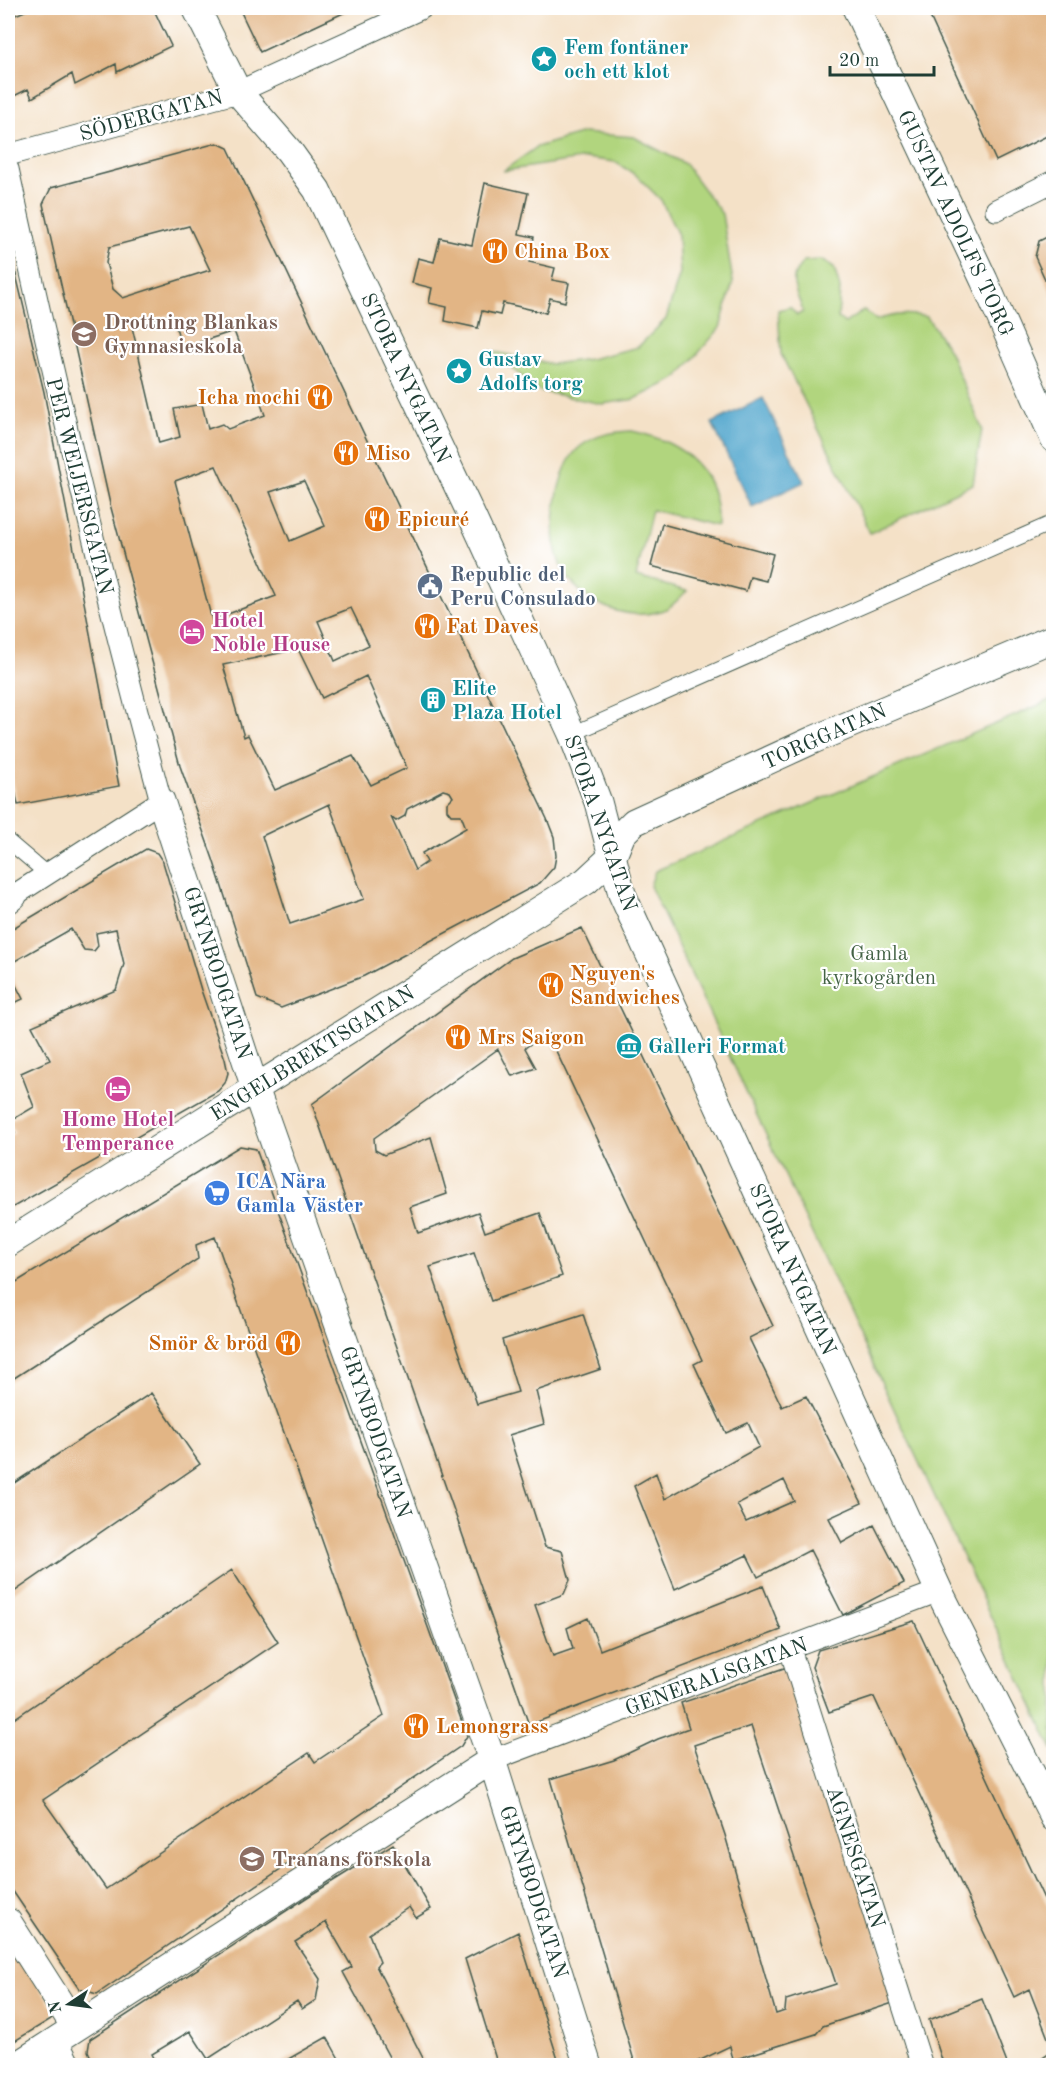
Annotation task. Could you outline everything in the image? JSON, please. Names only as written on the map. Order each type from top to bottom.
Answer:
[{"type":"street","name":"STORA NYGATAN","points":[[196,8],[238,92],[289,151],[316,190],[469,510],[572,734],[598,802],[622,894],[939,1591],[1053,1818]]},
{"type":"street","name":"SÖDERGATAN","points":[[8,155],[238,92],[422,8]]},
{"type":"street","name":"GUSTAV ADOLFS TORG","points":[[856,8],[984,280],[1053,439]]},
{"type":"street","name":"PER WEIJERSGATAN","points":[[8,169],[58,402],[116,635],[161,801]]},
{"type":"street","points":[[996,210],[1053,182]]},
{"type":"street","name":"TORGGATAN","points":[[613,856],[622,834],[634,822],[680,799],[1053,638]]},
{"type":"street","points":[[10,898],[161,801]]},
{"type":"street","name":"GRYNBODGATAN","points":[[161,801],[255,1089],[492,1760],[588,2066]]},
{"type":"street","name":"ENGELBREKTSGATAN","points":[[8,1243],[586,881],[613,856]]},
{"type":"street","name":"GENERALSGATAN","points":[[492,1760],[939,1591]]},
{"type":"street","name":"AGNESGATAN","points":[[790,1649],[922,2066]]},
{"type":"street","points":[[16,2066],[65,2045],[492,1760]]},
{"type":"street","points":[[8,1922],[65,2045]]},
{"type":"lane","points":[[572,734],[1053,522]]},
{"type":"lane","points":[[8,842],[47,874]]},
{"type":"green space","points":[[583,133],[634,137],[685,164],[722,214],[733,282],[720,328],[677,378],[635,399],[602,404],[540,391],[490,351],[552,364],[590,359],[638,347],[666,319],[680,273],[678,235],[661,200],[636,175],[615,162],[587,158],[503,171],[537,147]]},
{"type":"green space","points":[[821,260],[834,268],[840,288],[838,318],[845,323],[864,310],[876,320],[902,315],[927,317],[949,350],[982,429],[973,484],[870,533],[781,354],[778,310],[790,307],[797,315],[803,312],[794,286],[795,274],[804,261]]},
{"type":"green space","points":[[632,431],[667,442],[694,461],[712,489],[717,526],[652,510],[636,577],[687,591],[669,608],[636,614],[621,612],[592,600],[569,579],[557,554],[554,521],[560,485],[572,456],[581,446],[599,436]]},
{"type":"green space","name":"Gamla kyrkogården","points":[[1053,699],[1053,1750],[650,886],[655,871]]},
{"type":"water","points":[[763,398],[804,482],[752,507],[712,423]]},
{"type":"building","points":[[32,8],[153,8],[171,46],[117,72],[116,64],[75,85],[72,74],[32,98],[28,89],[8,99],[8,18]]},
{"type":"building","points":[[239,8],[354,8],[260,52]]},
{"type":"building","points":[[926,8],[1053,8],[1053,133],[996,161]]},
{"type":"building","points":[[217,143],[228,148],[554,837],[556,856],[554,867],[540,883],[364,976],[281,1008],[257,998],[213,859],[180,766],[110,504],[43,204],[51,188]],"holes":[[[189,226],[210,270],[123,298],[113,289],[106,263],[109,247]],[[172,314],[183,351],[193,350],[200,342],[234,331],[265,415],[228,429],[222,424],[208,429],[202,404],[174,409],[180,437],[159,443],[132,327]],[[216,466],[276,596],[212,620],[175,481]],[[304,481],[325,526],[290,541],[270,492]],[[351,608],[369,645],[335,661],[318,621]],[[298,649],[322,698],[366,676],[407,768],[371,785],[353,756],[275,790],[248,735],[244,737],[223,665]],[[443,790],[450,792],[453,797],[447,803],[447,810],[451,815],[461,815],[466,828],[422,853],[427,862],[415,870],[391,817],[396,821],[405,816],[407,809]],[[329,804],[364,899],[290,924],[262,836]]]},
{"type":"building","points":[[485,183],[528,193],[519,234],[534,237],[529,262],[555,268],[552,280],[569,283],[565,302],[550,298],[546,313],[503,303],[500,315],[482,311],[478,328],[445,321],[447,307],[429,303],[432,288],[412,283],[418,258],[434,262],[440,238],[472,245]]},
{"type":"building","points":[[1053,234],[1053,297],[1035,257],[1039,241]]},
{"type":"building","points":[[8,241],[44,392],[119,786],[18,805],[11,773],[8,774]]},
{"type":"building","points":[[662,524],[773,554],[766,581],[750,577],[746,591],[651,566]]},
{"type":"building","points":[[146,849],[157,853],[163,862],[201,990],[225,1059],[228,1073],[225,1083],[218,1091],[8,1210],[8,1137],[15,1133],[10,1121],[34,1107],[21,1073],[50,1060],[32,1026],[116,990],[124,964],[116,929],[96,933],[98,946],[94,951],[84,950],[71,929],[8,965],[8,931]]},
{"type":"building","points":[[582,928],[773,1326],[749,1338],[782,1407],[806,1396],[862,1503],[829,1518],[842,1543],[874,1525],[904,1583],[843,1615],[810,1550],[758,1577],[747,1555],[675,1589],[634,1486],[656,1473],[665,1499],[759,1447],[748,1423],[726,1433],[694,1364],[702,1360],[547,1032],[525,1048],[536,1068],[512,1076],[498,1049],[374,1138],[375,1150],[384,1155],[431,1137],[447,1194],[410,1207],[418,1233],[478,1212],[485,1232],[540,1213],[562,1276],[491,1301],[474,1253],[430,1267],[477,1404],[518,1392],[502,1340],[583,1314],[601,1369],[536,1391],[544,1424],[509,1435],[545,1547],[562,1551],[570,1580],[564,1594],[535,1605],[553,1656],[573,1649],[567,1628],[588,1618],[600,1650],[763,1586],[781,1630],[529,1725],[312,1104],[512,958]],"holes":[[[784,1480],[794,1501],[746,1522],[737,1504]]]},
{"type":"building","points":[[8,970],[23,999],[8,1006]]},
{"type":"building","points":[[240,1146],[256,1149],[467,1736],[461,1746],[97,1994],[79,1989],[8,1884],[8,1723],[232,1570],[278,1642],[43,1800],[106,1889],[309,1753],[315,1762],[384,1716],[215,1237],[196,1245],[198,1259],[8,1382],[8,1287]]},
{"type":"building","points":[[151,1393],[200,1464],[8,1596],[8,1487]]},
{"type":"building","points":[[914,1621],[1053,1918],[1053,2051],[1029,1989],[1014,1997],[874,1697],[829,1712],[812,1667],[818,1650]]},
{"type":"building","points":[[787,1667],[899,2001],[823,2026],[816,2034],[733,2060],[730,2046],[688,2066],[631,2066],[635,2064],[551,1779],[614,1760],[658,1739],[689,1728],[681,1703]],"holes":[[[751,1726],[836,1984],[786,2000],[785,2011],[776,2014],[725,1835],[694,1745]]]},
{"type":"building","points":[[393,1844],[431,1909],[416,1918],[409,1907],[369,1934],[380,1962],[376,1966],[427,2066],[394,2066],[343,1972],[352,1967],[326,1922],[295,1942],[320,1979],[316,2000],[302,2009],[297,2001],[208,2059],[190,2031],[152,2054],[158,2066],[95,2066],[88,2051],[90,2039]]},
{"type":"building","points":[[518,1932],[560,2066],[498,2066],[465,1959]]},
{"type":"building","points":[[8,1938],[54,2010],[51,2019],[8,2045]]},
{"type":"building","points":[[982,1999],[1008,2066],[944,2066],[929,2020]]},
{"type":"building","points":[[327,2037],[343,2066],[276,2066]]},
{"type":"building","points":[[1053,2051],[1053,2066],[1031,2066]]},
{"type":"place","name":"Fem fontäner och ett klot","points":[[544,59]]},
{"type":"place","name":"China Box","points":[[495,251]]},
{"type":"place","name":"Drottning Blankas Gymnasieskola","points":[[84,334]]},
{"type":"place","name":"Gustav Adolfs torg","points":[[459,371]]},
{"type":"place","name":"Icha mochi","points":[[320,397]]},
{"type":"place","name":"Miso","points":[[346,453]]},
{"type":"place","name":"Epicuré","points":[[377,519]]},
{"type":"place","name":"Republic del Peru Consulado","points":[[430,586]]},
{"type":"place","name":"Fat Daves","points":[[427,626]]},
{"type":"place","name":"Hotel Noble House","points":[[192,632]]},
{"type":"place","name":"Elite Plaza Hotel","points":[[433,700]]},
{"type":"place","name":"Nguyen's Sandwiches","points":[[551,985]]},
{"type":"place","name":"Mrs Saigon","points":[[458,1037]]},
{"type":"place","name":"Galleri Format","points":[[629,1046]]},
{"type":"place","name":"Home Hotel Temperance","points":[[118,1089]]},
{"type":"place","name":"ICA Nära Gamla Väster","points":[[217,1193]]},
{"type":"place","name":"Smör & bröd","points":[[288,1343]]},
{"type":"place","name":"Lemongrass","points":[[416,1726]]},
{"type":"place","name":"Tranans förskola","points":[[252,1859]]}]
